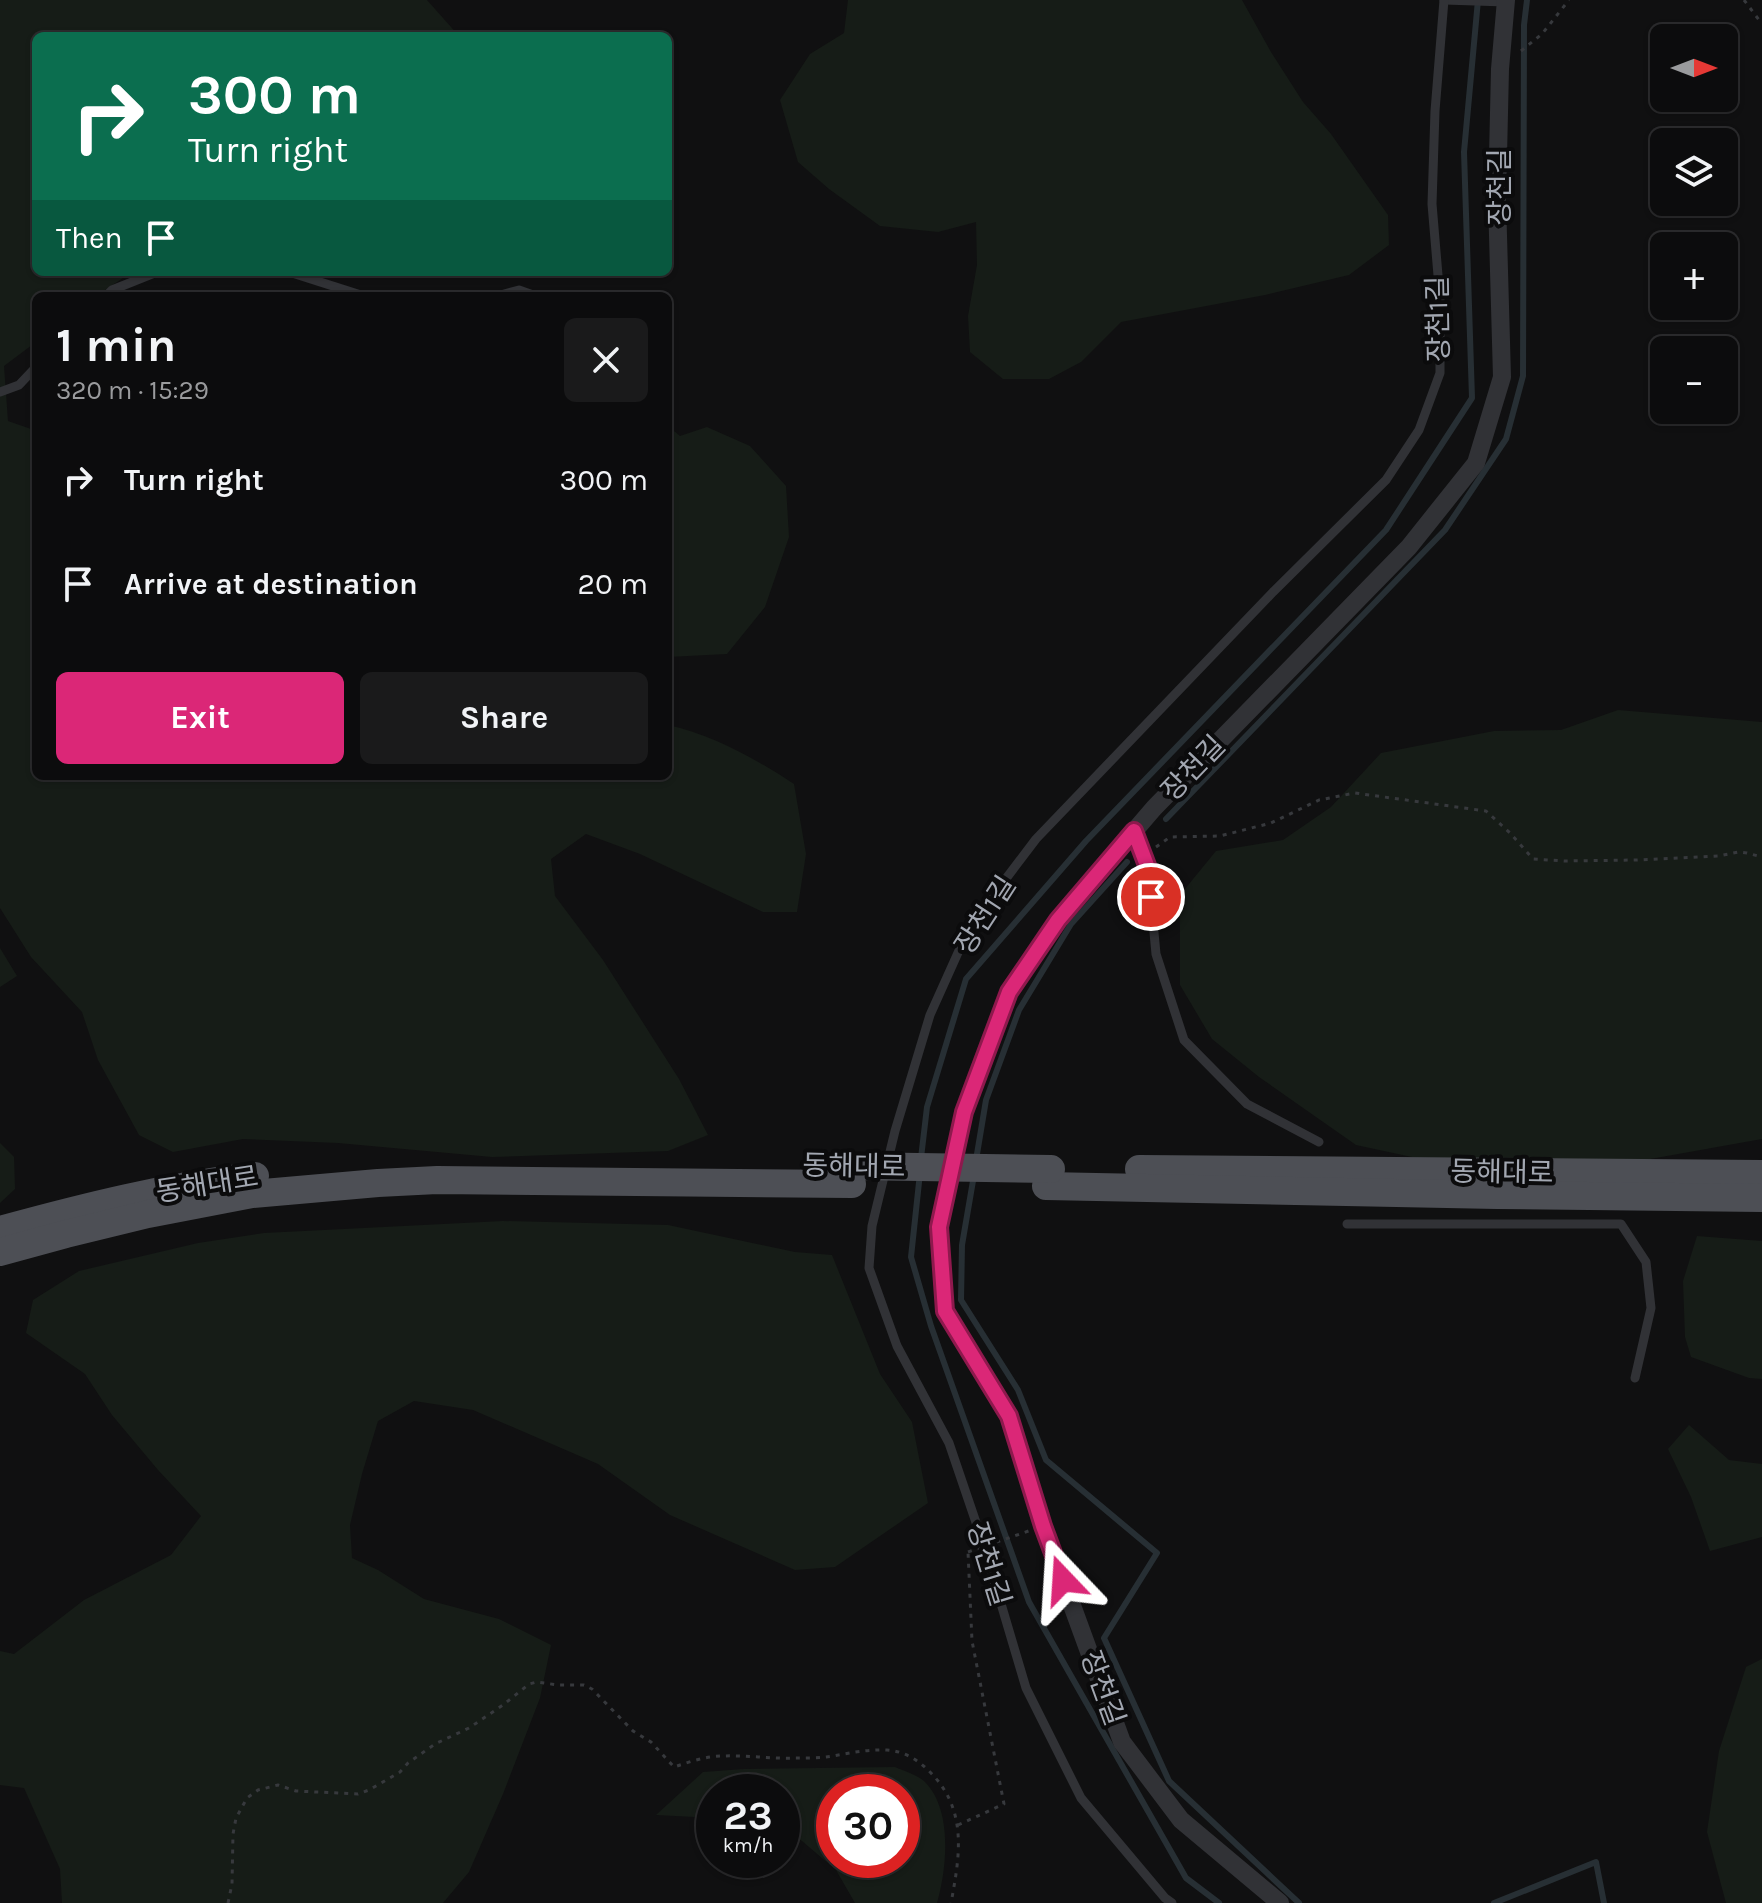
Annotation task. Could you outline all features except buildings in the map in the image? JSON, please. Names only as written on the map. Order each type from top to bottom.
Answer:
[{"type":"main road","name":"동해대로","points":[[0,1230],[136,1195],[253,1176],[384,1167],[525,1164],[852,1175]]},
{"type":"main road","name":"동해대로","points":[[1048,1178],[1762,1174]]},
{"type":"main road","name":"동해대로","points":[[0,1252],[148,1214],[252,1194],[437,1180],[852,1175]]},
{"type":"main road","points":[[852,1175],[1048,1178]]},
{"type":"main road","name":"동해대로","points":[[1048,1178],[1482,1195],[1762,1198]]},
{"type":"street","name":"장천길","points":[[1280,1903],[1181,1820],[1122,1742],[1043,1526],[1009,1416],[945,1311],[939,1227],[964,1112],[1009,992],[1058,920],[1165,797],[1409,547],[1476,463],[1502,377],[1497,200],[1503,1]]},
{"type":"lane","points":[[1444,0],[1503,1]]},
{"type":"lane","name":"장천1길","points":[[1172,1903],[1081,1798],[1026,1688],[983,1543],[949,1443],[897,1346],[869,1268],[872,1226],[895,1131],[930,1015],[970,926],[1036,839],[1273,592],[1386,480],[1419,430],[1440,373],[1440,299],[1432,204],[1435,111],[1444,0]]},
{"type":"lane","points":[[110,292],[147,276]]},
{"type":"lane","points":[[302,276],[352,292]]},
{"type":"lane","points":[[0,392],[19,385],[32,371]]},
{"type":"lane","points":[[1134,831],[1148,868],[1156,954],[1184,1040],[1247,1104],[1319,1142]]},
{"type":"lane","points":[[1347,1224],[1621,1224],[1646,1262],[1651,1308],[1635,1378]]},
{"type":"path","points":[[1534,39],[1542,34],[1569,0]]},
{"type":"path","points":[[1744,0],[1762,24]]},
{"type":"path","points":[[1144,857],[1170,837],[1220,836],[1271,823],[1319,800],[1355,793],[1486,811],[1533,859],[1636,860],[1719,856],[1738,852],[1762,857]]},
{"type":"path","points":[[958,1825],[1004,1804],[972,1641],[968,1552],[1043,1526]]},
{"type":"path","points":[[228,1903],[236,1818],[247,1798],[258,1790],[278,1785],[296,1791],[321,1793],[358,1794],[369,1790],[400,1772],[435,1744],[469,1728],[529,1684],[537,1682],[584,1685],[592,1689],[674,1767],[720,1756],[777,1759],[825,1757],[869,1750],[890,1750],[911,1756],[940,1782],[952,1802],[958,1825],[959,1863],[951,1903]]},
{"type":"shaded area","points":[[0,0],[427,0],[455,32],[32,32],[32,276],[126,276],[102,292],[32,292],[32,345],[4,366],[8,421],[32,428],[32,780],[672,780],[672,726],[718,741],[749,757],[794,784],[806,854],[797,912],[763,912],[640,854],[586,834],[551,859],[555,896],[603,960],[679,1079],[708,1135],[668,1151],[492,1157],[338,1143],[243,1139],[173,1152],[139,1135],[98,1060],[82,1012],[31,957],[0,908]]},
{"type":"shaded area","points":[[848,0],[1242,0],[1303,102],[1331,134],[1388,215],[1389,245],[1349,275],[1265,295],[1121,322],[1081,362],[1049,379],[1003,379],[970,352],[968,316],[977,265],[976,222],[938,232],[880,226],[798,162],[780,100],[810,54],[844,33]]},
{"type":"shaded area","points":[[707,427],[750,446],[786,486],[789,537],[765,607],[727,654],[672,657],[672,429],[680,436]]},
{"type":"shaded area","points":[[1618,710],[1762,722],[1762,1139],[1639,1161],[1426,1160],[1356,1145],[1259,1077],[1212,1039],[1180,985],[1180,895],[1216,851],[1283,840],[1331,807],[1381,753],[1494,731],[1561,730]]},
{"type":"shaded area","points":[[0,948],[17,976],[0,987]]},
{"type":"shaded area","points":[[0,1143],[14,1157],[15,1189],[0,1203]]},
{"type":"shaded area","points":[[503,1221],[668,1225],[795,1252],[832,1255],[880,1374],[912,1422],[928,1503],[835,1567],[795,1570],[670,1515],[598,1464],[473,1410],[414,1401],[378,1421],[350,1525],[352,1558],[378,1570],[424,1599],[499,1619],[551,1645],[540,1698],[469,1872],[443,1903],[62,1903],[60,1869],[24,1788],[0,1785],[0,1651],[14,1654],[84,1600],[171,1555],[201,1516],[112,1415],[85,1374],[26,1333],[33,1300],[79,1271],[198,1243],[264,1233]]},
{"type":"shaded area","points":[[1697,1236],[1762,1241],[1762,1379],[1749,1378],[1691,1357],[1685,1337],[1683,1281]]},
{"type":"shaded area","points":[[1689,1425],[1729,1460],[1762,1464],[1762,1537],[1710,1551],[1691,1497],[1668,1449]]},
{"type":"shaded area","points":[[1762,1659],[1762,1903],[1726,1903],[1707,1832],[1719,1751],[1746,1667]]},
{"type":"shaded area","points":[[895,1767],[912,1774],[816,1774],[816,1853],[800,1840],[800,1774],[701,1774]]},
{"type":"shaded area","points":[[696,1778],[696,1817],[656,1815]]},
{"type":"shaded area","points":[[920,1778],[933,1793],[943,1823],[945,1856],[937,1903],[855,1903],[841,1878],[920,1878]]},
{"type":"waterway","points":[[921,1158],[927,1107],[966,979],[1086,841],[1386,530],[1472,398],[1464,152],[1478,0]]},
{"type":"waterway","points":[[1166,819],[1445,530],[1506,439],[1523,376],[1524,25],[1527,0]]},
{"type":"waterway","points":[[976,1160],[986,1100],[1019,1010],[1071,924],[1127,862]]},
{"type":"waterway","points":[[920,1173],[911,1257],[931,1326],[1029,1602],[1186,1878],[1219,1903]]},
{"type":"waterway","points":[[974,1175],[962,1245],[961,1300],[1018,1390],[1046,1460],[1157,1553],[1104,1638],[1169,1781],[1299,1903]]},
{"type":"waterway","points":[[1494,1903],[1596,1862],[1604,1903]]},
{"type":"route","points":[[1063,1580],[1009,1416],[945,1311],[939,1227],[964,1112],[1009,992],[1058,920],[1134,831],[1148,868],[1151,897]]}]
